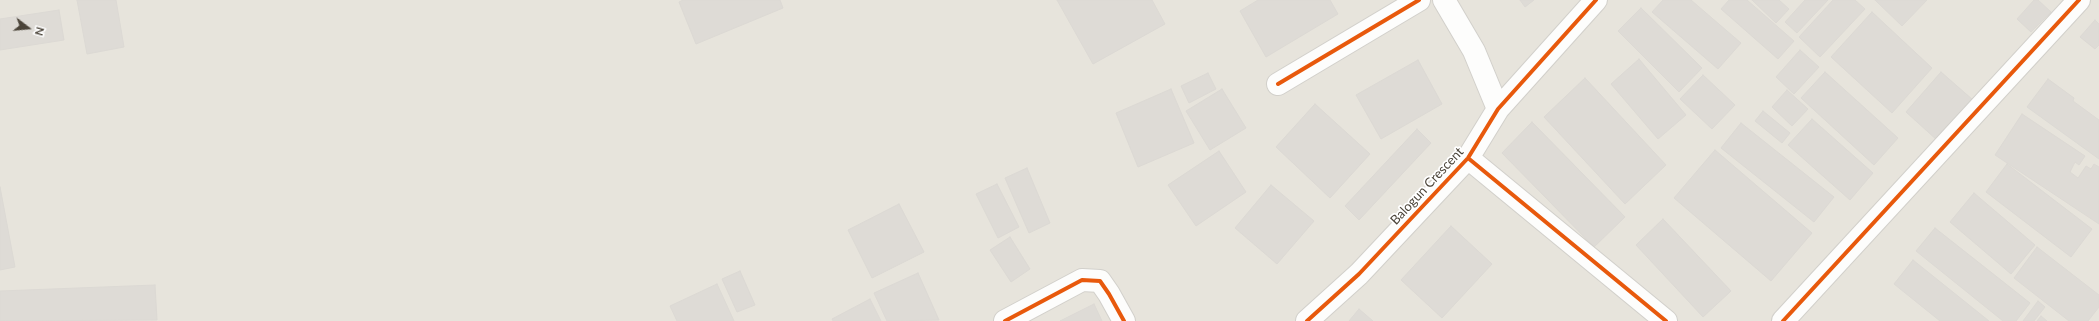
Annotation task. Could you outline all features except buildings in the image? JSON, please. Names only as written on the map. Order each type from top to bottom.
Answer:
[{"type":"street","points":[[1278,84],[1419,0]]},
{"type":"street","points":[[1444,0],[1474,51],[1498,109]]},
{"type":"street","name":"Balogun Crescent","points":[[1307,321],[1359,274],[1468,158],[1498,109],[1596,0]]},
{"type":"street","points":[[1783,321],[2079,0]]},
{"type":"street","points":[[1468,158],[1666,321]]},
{"type":"street","points":[[1005,321],[1082,280],[1100,281],[1124,321]]},
{"type":"shaded area","points":[[0,0],[2099,0],[2099,321],[0,321]]},
{"type":"cycle path","points":[[1278,84],[1419,0]]},
{"type":"cycle path","points":[[1307,321],[1359,274],[1468,158],[1498,109],[1596,0]]},
{"type":"cycle path","points":[[1783,321],[2079,0]]},
{"type":"cycle path","points":[[1468,158],[1666,321]]},
{"type":"cycle path","points":[[1005,321],[1082,280],[1100,281],[1124,321]]}]
